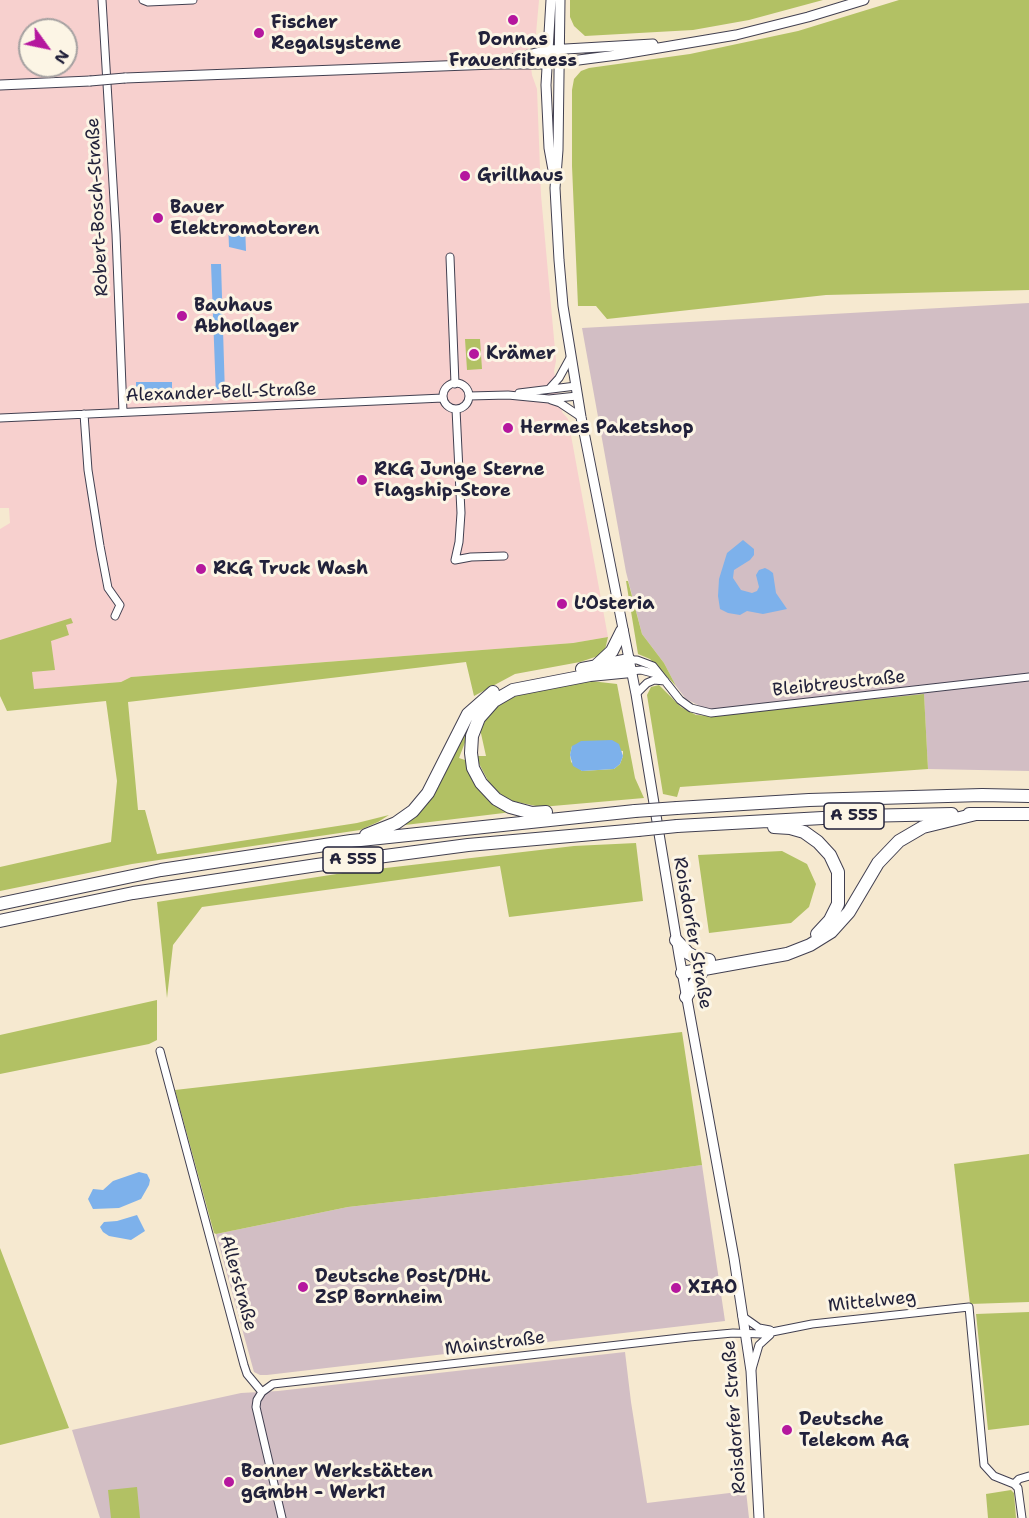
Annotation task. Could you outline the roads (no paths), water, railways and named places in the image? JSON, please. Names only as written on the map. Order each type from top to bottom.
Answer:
[{"type":"highway","points":[[596,666],[612,651],[622,631]]},
{"type":"highway","points":[[351,841],[396,823],[412,811],[428,793],[468,714],[491,693],[515,681],[596,666],[630,666]]},
{"type":"highway","points":[[604,813],[574,810],[532,813],[502,803],[490,795],[477,776],[472,760],[472,736],[474,728],[494,700],[513,690],[630,666]]},
{"type":"highway","name":"A 555","points":[[0,904],[161,870],[351,841],[604,813],[809,800],[982,795],[1029,796]]},
{"type":"highway","points":[[676,940],[688,953],[706,965],[787,954],[810,945],[831,932],[849,912],[878,863],[899,841],[922,827],[976,814]]},
{"type":"highway","name":"A 555","points":[[0,921],[133,893],[468,845],[731,823],[859,816],[1029,814]]},
{"type":"highway","points":[[681,970],[794,946],[817,935],[830,920],[838,904],[838,872],[830,855],[818,842],[804,832],[790,828],[756,827],[731,823]]},
{"type":"highway","points":[[686,997],[706,965]]},
{"type":"main road","name":"Roisdorfer Straße","points":[[551,0],[546,85],[549,148],[555,188],[559,260],[570,358],[636,694],[681,970],[722,1185],[751,1371],[759,1518]]},
{"type":"main road","name":"Roisdorfer Straße","points":[[555,188],[558,150],[560,0]]},
{"type":"main road","points":[[0,85],[125,78],[548,64],[617,56],[736,35],[864,0]]},
{"type":"main road","points":[[494,64],[548,50],[682,44]]},
{"type":"street","name":"Robert-Bosch-Straße","points":[[102,0],[116,234],[123,412]]},
{"type":"street","points":[[143,0],[148,2],[193,0]]},
{"type":"street","points":[[450,257],[455,384]]},
{"type":"street","points":[[550,388],[570,358]]},
{"type":"street","points":[[455,384],[464,387],[469,396],[465,405],[456,409],[447,406],[443,398],[446,388],[455,384]]},
{"type":"street","points":[[508,395],[550,388],[576,391]]},
{"type":"street","points":[[549,399],[576,391]]},
{"type":"street","points":[[469,396],[508,395],[549,399],[560,403],[581,417]]},
{"type":"street","name":"Alexander-Bell-Straße","points":[[0,417],[443,398]]},
{"type":"street","points":[[456,409],[461,513],[455,560],[504,556]]},
{"type":"street","points":[[84,414],[87,470],[106,578],[108,588],[120,605],[115,616]]},
{"type":"street","name":"Bleibtreustraße","points":[[630,666],[645,662],[653,666],[680,700],[691,708],[711,713],[1029,677]]},
{"type":"street","points":[[630,666],[662,678]]},
{"type":"street","points":[[636,694],[647,683],[662,678]]},
{"type":"street","name":"Allerstraße","points":[[160,1051],[244,1365],[262,1392]]},
{"type":"street","name":"Mittelweg","points":[[734,1333],[762,1334],[812,1324],[969,1307],[984,1465],[994,1476],[1014,1484]]},
{"type":"street","name":"Mittelweg","points":[[742,1316],[759,1328],[779,1331]]},
{"type":"street","name":"Mittelweg","points":[[751,1371],[759,1345],[767,1337],[779,1331]]},
{"type":"street","name":"Mainstraße","points":[[262,1392],[273,1384],[292,1381],[734,1333]]},
{"type":"street","points":[[262,1392],[256,1407],[282,1518]]},
{"type":"street","points":[[1022,1518],[1019,1492],[1014,1484],[1019,1479],[1029,1476]]},
{"type":"water","points":[[228,222],[245,225],[246,251],[229,247]]},
{"type":"water","points":[[211,264],[221,264],[225,395],[216,395]]},
{"type":"water","points":[[136,382],[172,382],[172,396],[136,396]]},
{"type":"water","points":[[743,540],[754,549],[754,555],[734,570],[733,578],[741,590],[752,593],[759,587],[756,575],[759,570],[765,568],[769,570],[773,573],[776,593],[787,609],[763,614],[747,611],[740,615],[720,609],[719,579],[727,553]]},
{"type":"water","points":[[612,740],[619,744],[623,756],[620,764],[614,769],[582,771],[573,766],[570,755],[572,746],[581,741]]},
{"type":"water","points":[[139,1172],[147,1174],[150,1180],[141,1199],[119,1208],[93,1209],[88,1199],[93,1189],[103,1190],[113,1181]]},
{"type":"water","points":[[137,1215],[145,1231],[131,1240],[109,1236],[100,1227],[104,1222]]},
{"type":"place","name":"Donnas Frauenfitness","points":[[513,20]]},
{"type":"place","name":"Fischer Regalsysteme","points":[[259,33]]},
{"type":"place","name":"Grillhaus","points":[[465,176]]},
{"type":"place","name":"Bauer Elektromotoren","points":[[158,218]]},
{"type":"place","name":"Bauhaus Abhollager","points":[[182,316]]},
{"type":"place","name":"Krämer","points":[[474,354]]},
{"type":"place","name":"Hermes Paketshop","points":[[508,428]]},
{"type":"place","name":"RKG Junge Sterne Flagship-Store","points":[[362,480]]},
{"type":"place","name":"RKG Truck Wash","points":[[201,569]]},
{"type":"place","name":"L'Osteria","points":[[562,604]]},
{"type":"place","name":"Deutsche Post/DHL ZSP Bornheim","points":[[303,1287]]},
{"type":"place","name":"XIAO","points":[[676,1288]]},
{"type":"place","name":"Deutsche Telekom AG","points":[[787,1430]]},
{"type":"place","name":"Bonner Werkstätten gGmbH - Werk1","points":[[229,1482]]}]
